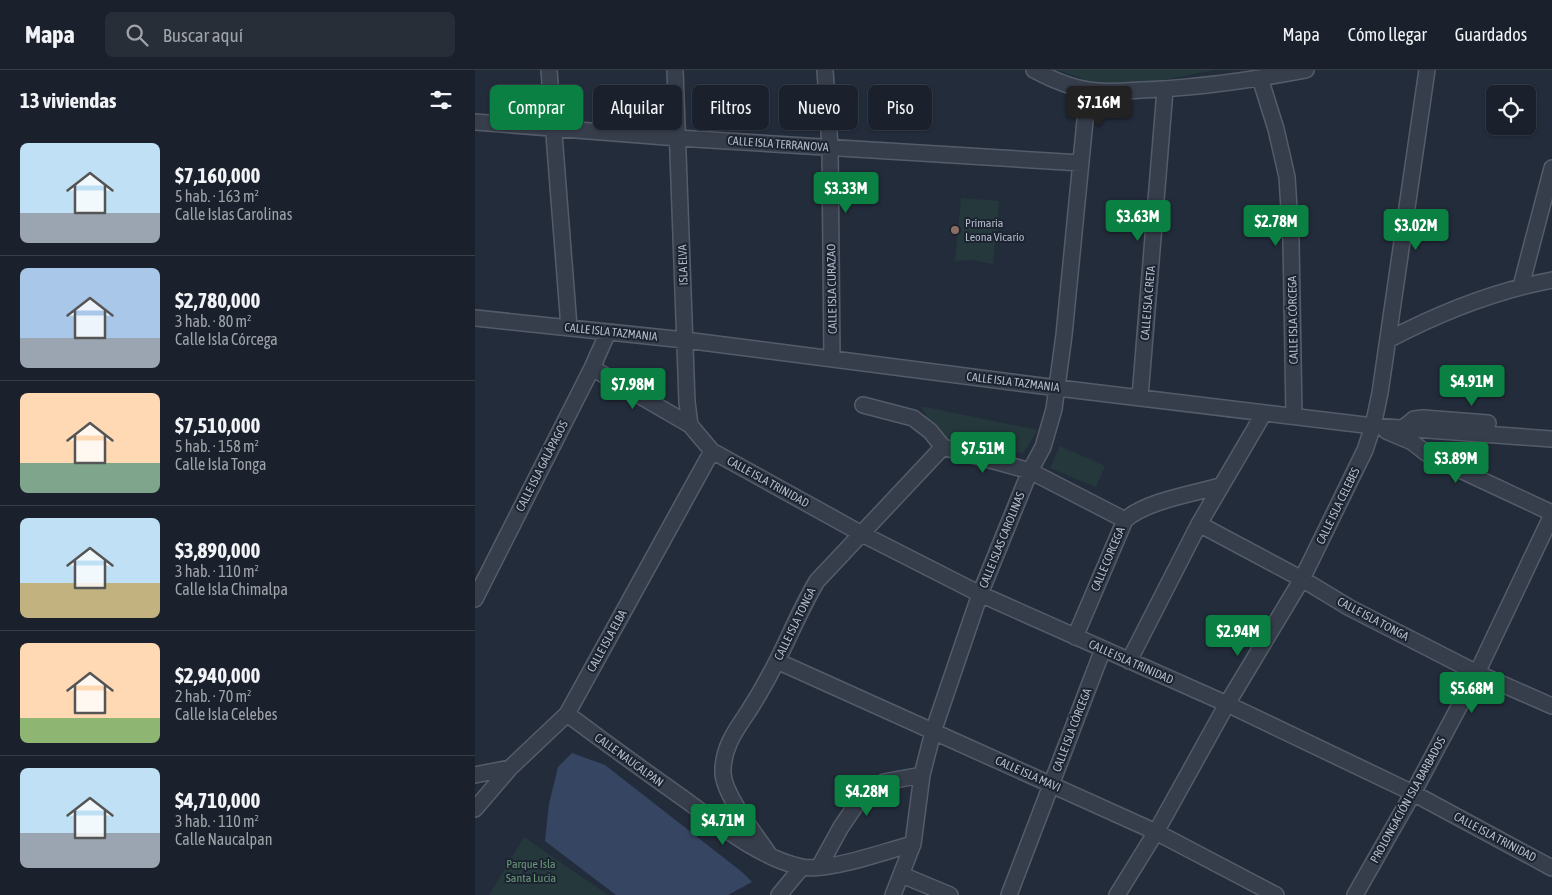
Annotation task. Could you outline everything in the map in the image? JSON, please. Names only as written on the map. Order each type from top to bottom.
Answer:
[{"type":"street","points":[[549,70],[550,85]]},
{"type":"street","name":"ISLA ELVA","points":[[675,70],[687,402],[690,425]]},
{"type":"street","name":"CALLE ISLA CURAZAO","points":[[825,70],[830,147],[833,359]]},
{"type":"street","points":[[1034,70],[1064,83],[1088,90],[1118,91],[1165,90],[1306,70]]},
{"type":"street","name":"CALLE ISLA CELEBES","points":[[1117,895],[1156,832],[1227,704],[1302,579],[1361,459],[1373,426],[1389,340],[1427,70]]},
{"type":"street","name":"CALLE ISLA CÓRCEGA","points":[[1269,75],[1287,177],[1291,241],[1294,416]]},
{"type":"street","name":"CALLE ISLAS CAROLINAS","points":[[893,895],[913,844],[922,775],[933,732],[980,594],[1030,471],[1043,448],[1049,428],[1058,388],[1088,90]]},
{"type":"street","name":"CALLE ISLA CRETA","points":[[1140,397],[1165,90]]},
{"type":"street","name":"CALLE ISLA TERRANOVA","points":[[475,122],[490,123]]},
{"type":"street","points":[[553,130],[569,327]]},
{"type":"street","name":"CALLE ISLA TERRANOVA","points":[[578,130],[1081,163]]},
{"type":"street","points":[[1521,286],[1552,168]]},
{"type":"street","points":[[1389,340],[1436,316],[1481,298],[1521,286],[1552,280]]},
{"type":"street","name":"CALLE ISLA TAZMANIA","points":[[475,318],[685,340],[1373,426],[1552,439]]},
{"type":"street","name":"CALLE ISLA GALÁPAGOS","points":[[475,599],[592,368],[608,332]]},
{"type":"street","points":[[592,368],[690,425],[712,451]]},
{"type":"street","points":[[863,405],[913,418],[930,431],[943,447],[1030,471],[1125,520]]},
{"type":"street","points":[[1129,661],[1199,524],[1264,413]]},
{"type":"street","points":[[1403,428],[1415,420],[1423,418],[1552,429]]},
{"type":"street","points":[[1373,426],[1412,442],[1425,453],[1552,514]]},
{"type":"street","name":"CALLE ISLA TONGA","points":[[770,856],[730,796],[723,775],[725,753],[737,726],[748,712],[777,661],[803,602],[817,581],[943,447]]},
{"type":"street","name":"CALLE ISLA TRINIDAD","points":[[712,451],[862,534],[980,594],[1227,704],[1413,793],[1552,868]]},
{"type":"street","name":"CALLE ISLA ELBA","points":[[475,809],[510,768],[567,714],[712,451]]},
{"type":"street","name":"CALLE CORCEGA","points":[[1075,637],[1125,520],[1133,512],[1148,506],[1220,486]]},
{"type":"street","name":"PROLONGACIÓN ISLA BARBADOS","points":[[1355,895],[1413,793],[1477,673],[1552,514]]},
{"type":"street","name":"CALLE ISLA TONGA","points":[[1199,524],[1302,579],[1350,608],[1477,673],[1552,706]]},
{"type":"street","name":"CALLE ISLA CÓRCEGA","points":[[1009,895],[1103,649]]},
{"type":"street","name":"CALLE ISLA MAVI","points":[[777,661],[1156,832],[1276,895]]},
{"type":"street","name":"CALLE NAUCALPAN","points":[[567,714],[731,833],[770,856],[802,867],[819,867],[840,864],[913,844]]},
{"type":"street","points":[[475,775],[510,768]]},
{"type":"street","points":[[819,867],[841,826],[859,802],[884,782],[922,775]]},
{"type":"street","points":[[779,895],[802,867]]},
{"type":"street","points":[[902,875],[950,895]]},
{"type":"green space","points":[[1058,70],[1215,70],[1136,85],[1094,83]]},
{"type":"green space","points":[[961,198],[999,201],[993,264],[973,260],[955,261]]},
{"type":"green space","points":[[921,407],[1038,430],[1023,453],[942,441]]},
{"type":"green space","points":[[1060,446],[1105,466],[1096,487],[1050,468]]},
{"type":"green space","name":"Parque Isla Santa Lucia","points":[[524,837],[608,895],[489,895]]},
{"type":"water","points":[[572,753],[605,765],[742,872],[752,882],[728,895],[616,895],[545,841],[549,804],[558,767]]},
{"type":"place","name":"Primaria Leona Vicario","points":[[955,230]]}]
